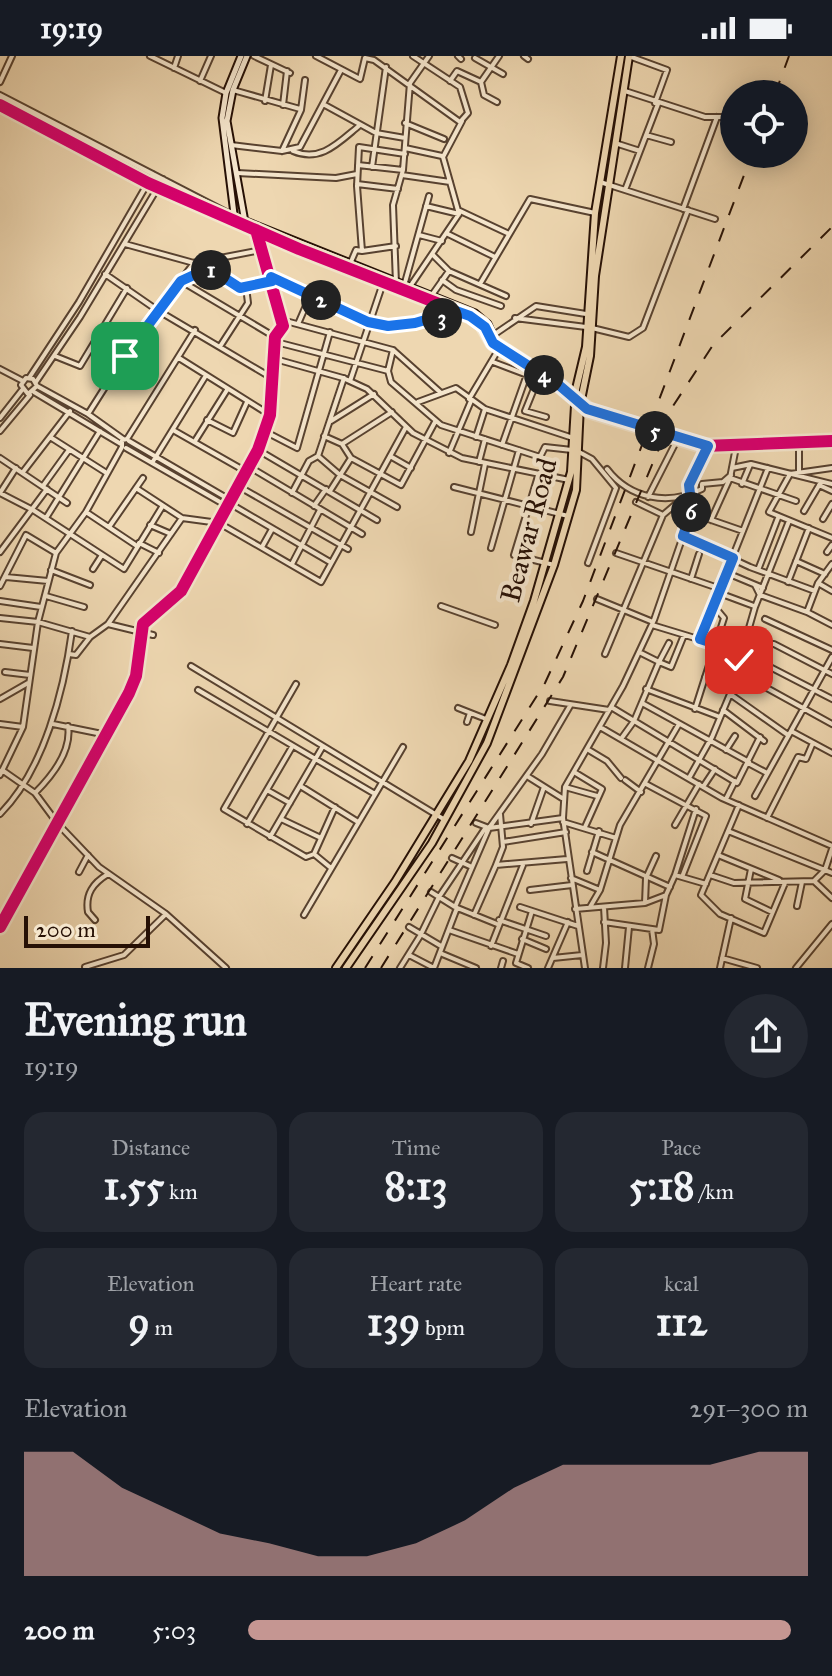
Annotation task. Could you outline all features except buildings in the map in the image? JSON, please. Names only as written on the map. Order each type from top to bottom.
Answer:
[{"type":"main road","name":"Beawar Road","points":[[576,451],[573,438],[608,185],[621,56]]},
{"type":"main road","name":"Beawar Road","points":[[589,328],[586,314],[595,213],[629,56]]},
{"type":"main road","name":"Beawar Road","points":[[336,968],[437,815],[498,706],[554,565],[568,516],[574,481],[578,403]]},
{"type":"main road","name":"Beawar Road","points":[[346,968],[445,820],[487,743],[560,514],[574,481]]},
{"type":"street","points":[[0,80],[12,56]]},
{"type":"street","points":[[150,56],[226,93]]},
{"type":"street","points":[[174,68],[178,56]]},
{"type":"street","points":[[200,81],[211,56]]},
{"type":"street","points":[[241,56],[226,93],[222,118],[245,223],[479,322],[501,348],[578,403],[708,446],[832,441]]},
{"type":"street","points":[[236,219],[227,121],[233,90],[247,56]]},
{"type":"street","points":[[254,56],[288,72],[283,105]]},
{"type":"street","points":[[316,56],[360,79],[365,58],[375,58],[409,86],[462,120]]},
{"type":"street","points":[[406,287],[448,234],[459,212],[443,157],[468,113],[460,87],[413,56]]},
{"type":"street","points":[[396,283],[393,205],[405,151],[409,86],[429,56]]},
{"type":"street","points":[[497,102],[484,95],[481,82],[499,56]]},
{"type":"street","points":[[625,190],[667,70],[629,56]]},
{"type":"street","points":[[475,58],[503,74]]},
{"type":"street","points":[[265,101],[271,65]]},
{"type":"street","points":[[372,167],[386,67]]},
{"type":"street","points":[[292,151],[300,147],[341,70]]},
{"type":"street","points":[[450,81],[457,71],[481,82]]},
{"type":"street","points":[[282,151],[301,110],[305,80]]},
{"type":"street","points":[[233,90],[301,110]]},
{"type":"street","points":[[515,318],[629,337],[643,328],[717,117],[657,103],[622,90]]},
{"type":"street","points":[[0,95],[236,219]]},
{"type":"street","points":[[323,104],[376,133],[405,138]]},
{"type":"street","points":[[0,105],[157,187],[350,264],[384,281],[475,313],[495,334],[501,348],[496,363],[470,400],[449,453]]},
{"type":"street","points":[[405,123],[444,139]]},
{"type":"street","points":[[228,144],[292,151],[307,157],[328,151],[360,125]]},
{"type":"street","points":[[646,135],[671,142]]},
{"type":"street","points":[[612,142],[640,151]]},
{"type":"street","points":[[362,251],[357,184],[359,147],[443,157]]},
{"type":"street","points":[[358,165],[450,182]]},
{"type":"street","points":[[234,173],[336,178],[357,174]]},
{"type":"street","points":[[23,381],[29,378],[79,302],[153,174]]},
{"type":"street","points":[[0,431],[33,393],[163,179]]},
{"type":"street","points":[[600,182],[715,219]]},
{"type":"street","points":[[357,184],[398,189]]},
{"type":"street","points":[[406,287],[429,196]]},
{"type":"street","points":[[480,284],[507,233],[530,199],[595,213]]},
{"type":"street","points":[[426,206],[459,212],[507,233]]},
{"type":"street","points":[[0,927],[107,735],[136,676],[141,633],[149,616],[181,591],[266,432],[276,339],[283,326],[256,230]]},
{"type":"street","points":[[448,234],[495,257]]},
{"type":"street","points":[[419,235],[442,241]]},
{"type":"street","points":[[125,244],[194,263],[261,250]]},
{"type":"street","points":[[350,264],[356,250],[396,246]]},
{"type":"street","points":[[433,255],[449,271],[506,296]]},
{"type":"street","points":[[88,414],[157,310],[194,263]]},
{"type":"street","points":[[181,281],[209,268],[240,288],[272,279],[368,322],[388,326],[446,316],[456,311]]},
{"type":"street","points":[[431,297],[449,271]]},
{"type":"street","points":[[105,274],[128,287],[157,310],[221,345],[272,378]]},
{"type":"street","points":[[442,280],[456,290],[501,306]]},
{"type":"street","points":[[181,281],[276,339],[388,371]]},
{"type":"street","points":[[292,493],[309,461],[318,456],[356,363],[384,281]]},
{"type":"street","points":[[55,356],[80,366],[128,287]]},
{"type":"street","points":[[221,345],[248,303],[246,287]]},
{"type":"street","points":[[298,324],[311,294]]},
{"type":"street","points":[[495,334],[536,306],[586,314]]},
{"type":"street","points":[[282,320],[393,350],[441,393]]},
{"type":"street","points":[[195,330],[106,472],[86,512],[56,553],[38,622],[23,727],[1,771],[22,781],[35,793],[58,824],[108,874],[166,914],[226,968]]},
{"type":"street","points":[[266,432],[297,448],[330,332]]},
{"type":"street","points":[[393,350],[388,371],[391,382],[417,402],[435,422],[540,457],[545,447],[576,451],[592,459],[616,488],[588,563]]},
{"type":"street","points":[[179,358],[270,415]]},
{"type":"street","points":[[275,359],[347,380],[374,394],[406,427],[449,453],[538,476],[574,481]]},
{"type":"street","points":[[496,363],[527,376],[539,376]]},
{"type":"street","points":[[502,445],[530,366]]},
{"type":"street","points":[[0,369],[23,381]]},
{"type":"street","points":[[539,376],[525,411],[546,417]]},
{"type":"street","points":[[152,463],[205,377]]},
{"type":"street","points":[[29,378],[88,414],[152,463],[202,492],[229,503]]},
{"type":"street","points":[[0,418],[22,390],[23,381]]},
{"type":"street","points":[[417,402],[456,388],[485,409],[573,438]]},
{"type":"street","points":[[22,390],[70,411],[100,431],[157,455],[229,503],[331,563]]},
{"type":"street","points":[[195,441],[227,390]]},
{"type":"street","points":[[329,423],[374,394]]},
{"type":"street","points":[[207,420],[233,433],[247,402]]},
{"type":"street","points":[[476,437],[485,409]]},
{"type":"street","points":[[23,472],[70,411]]},
{"type":"street","points":[[342,444],[392,412]]},
{"type":"street","points":[[324,436],[342,444],[351,458],[401,485],[435,422]]},
{"type":"street","points":[[136,488],[182,518],[219,523],[321,582],[406,427]]},
{"type":"street","points":[[173,430],[362,534]]},
{"type":"street","points":[[46,518],[100,431]]},
{"type":"street","points":[[50,437],[106,472]]},
{"type":"street","points":[[648,497],[678,438]]},
{"type":"street","points":[[479,462],[485,439]]},
{"type":"street","points":[[799,443],[797,472],[777,495],[769,512],[832,538]]},
{"type":"street","points":[[585,968],[563,820],[565,787],[610,709],[653,624],[691,512],[689,485],[708,446]]},
{"type":"street","points":[[711,520],[730,477],[736,446]]},
{"type":"street","points":[[0,552],[33,510],[69,450]]},
{"type":"street","points":[[258,450],[377,520]]},
{"type":"street","points":[[491,548],[511,469],[519,450]]},
{"type":"street","points":[[318,456],[340,475],[397,507]]},
{"type":"street","points":[[390,456],[411,468]]},
{"type":"street","points":[[0,458],[67,503]]},
{"type":"street","points":[[314,506],[351,458]]},
{"type":"street","points":[[471,532],[485,464]]},
{"type":"street","points":[[732,468],[750,465],[797,472],[832,468]]},
{"type":"street","points":[[742,484],[750,465]]},
{"type":"street","points":[[16,468],[0,493],[33,510],[124,569],[162,507]]},
{"type":"street","points":[[700,639],[768,468]]},
{"type":"street","points":[[607,469],[621,487],[648,497],[673,499],[702,489],[702,484],[723,482],[730,477]]},
{"type":"street","points":[[797,472],[832,491]]},
{"type":"street","points":[[538,476],[514,555],[554,565]]},
{"type":"street","points":[[730,477],[759,491],[796,501]]},
{"type":"street","points":[[109,527],[143,478]]},
{"type":"street","points":[[195,478],[202,492]]},
{"type":"street","points":[[820,484],[832,484]]},
{"type":"street","points":[[804,511],[820,484]]},
{"type":"street","points":[[238,486],[348,549]]},
{"type":"street","points":[[454,487],[568,516]]},
{"type":"street","points":[[636,502],[663,515]]},
{"type":"street","points":[[605,654],[663,515],[677,503],[691,512],[743,531]]},
{"type":"street","points":[[823,519],[832,504]]},
{"type":"street","points":[[292,564],[320,509]]},
{"type":"street","points":[[86,512],[138,544],[159,553]]},
{"type":"street","points":[[69,654],[76,655],[90,637],[108,624],[182,518]]},
{"type":"street","points":[[758,570],[778,518]]},
{"type":"street","points":[[689,778],[730,694],[755,607],[789,521]]},
{"type":"street","points":[[150,525],[171,534]]},
{"type":"street","points":[[788,582],[809,528]]},
{"type":"street","points":[[262,547],[272,529]]},
{"type":"street","points":[[0,586],[26,535],[56,553]]},
{"type":"street","points":[[683,536],[769,575],[815,591]]},
{"type":"street","points":[[827,552],[832,545]]},
{"type":"street","points":[[616,553],[691,579],[755,607]]},
{"type":"street","points":[[691,579],[699,554]]},
{"type":"street","points":[[93,569],[102,555]]},
{"type":"street","points":[[796,561],[825,574]]},
{"type":"street","points":[[807,612],[818,583],[832,564]]},
{"type":"street","points":[[51,570],[90,585]]},
{"type":"street","points":[[727,573],[763,588]]},
{"type":"street","points":[[6,577],[48,581]]},
{"type":"street","points":[[818,583],[832,591]]},
{"type":"street","points":[[755,585],[760,595],[832,625]]},
{"type":"street","points":[[46,596],[84,607]]},
{"type":"street","points":[[597,599],[624,608],[653,624],[741,652]]},
{"type":"street","points":[[0,601],[42,607]]},
{"type":"street","points":[[441,606],[495,625]]},
{"type":"street","points":[[695,709],[724,618],[719,612]]},
{"type":"street","points":[[0,618],[38,622],[90,637]]},
{"type":"street","points":[[765,619],[832,650]]},
{"type":"street","points":[[108,624],[153,635]]},
{"type":"street","points":[[0,814],[7,807],[53,724],[72,631]]},
{"type":"street","points":[[639,652],[673,666],[684,634]]},
{"type":"street","points":[[744,641],[764,650],[771,643],[832,674]]},
{"type":"street","points":[[621,739],[634,721],[669,643]]},
{"type":"street","points":[[0,644],[34,648]]},
{"type":"street","points":[[755,796],[832,657]]},
{"type":"street","points":[[739,660],[757,668]]},
{"type":"street","points":[[191,666],[445,820]]},
{"type":"street","points":[[770,667],[832,699]]},
{"type":"street","points":[[5,672],[30,675]]},
{"type":"street","points":[[705,677],[732,685]]},
{"type":"street","points":[[0,699],[28,683]]},
{"type":"street","points":[[296,684],[224,806],[231,816],[306,857],[314,854],[335,807]]},
{"type":"street","points":[[765,687],[832,724]]},
{"type":"street","points":[[646,689],[720,717]]},
{"type":"street","points":[[198,690],[375,794]]},
{"type":"street","points":[[730,694],[789,733],[832,753]]},
{"type":"street","points":[[550,701],[610,709],[737,783],[762,739],[723,710]]},
{"type":"street","points":[[642,703],[767,773]]},
{"type":"street","points":[[400,968],[439,897],[527,776],[570,706]]},
{"type":"street","points":[[458,708],[488,720]]},
{"type":"street","points":[[467,722],[470,713]]},
{"type":"street","points":[[0,724],[23,727]]},
{"type":"street","points":[[53,724],[107,735]]},
{"type":"street","points":[[590,907],[600,890],[616,838],[679,724]]},
{"type":"street","points":[[35,793],[49,779],[64,753],[70,738],[68,726]]},
{"type":"street","points":[[600,727],[726,799],[832,848],[825,870],[814,881],[734,883],[710,875]]},
{"type":"street","points":[[726,750],[735,736]]},
{"type":"street","points":[[767,818],[798,757],[806,759],[812,745]]},
{"type":"street","points":[[270,837],[302,787],[323,746]]},
{"type":"street","points":[[247,824],[292,747]]},
{"type":"street","points":[[304,915],[403,747]]},
{"type":"street","points":[[587,749],[607,761],[623,779],[641,792]]},
{"type":"street","points":[[675,825],[715,769]]},
{"type":"street","points":[[574,772],[602,789],[585,827]]},
{"type":"street","points":[[527,776],[563,798]]},
{"type":"street","points":[[726,799],[735,781]]},
{"type":"street","points":[[646,784],[706,816],[682,877]]},
{"type":"street","points":[[302,787],[358,822]]},
{"type":"street","points":[[531,824],[544,787]]},
{"type":"street","points":[[565,787],[599,796]]},
{"type":"street","points":[[267,790],[290,803]]},
{"type":"street","points":[[0,803],[7,807]]},
{"type":"street","points":[[739,805],[701,895],[720,914],[764,933],[784,882]]},
{"type":"street","points":[[604,922],[659,930],[666,895],[696,809]]},
{"type":"street","points":[[474,915],[503,842],[500,814]]},
{"type":"street","points":[[281,819],[321,838]]},
{"type":"street","points":[[476,823],[487,828],[563,820],[616,838]]},
{"type":"street","points":[[409,955],[434,968],[487,828]]},
{"type":"street","points":[[587,871],[599,830]]},
{"type":"street","points":[[728,831],[832,873]]},
{"type":"street","points":[[503,842],[566,832]]},
{"type":"street","points":[[592,852],[670,887]]},
{"type":"street","points":[[314,854],[331,868]]},
{"type":"street","points":[[79,872],[88,855]]},
{"type":"street","points":[[718,855],[784,882]]},
{"type":"street","points":[[645,903],[646,878],[656,856]]},
{"type":"street","points":[[452,858],[472,868]]},
{"type":"street","points":[[496,865],[568,859]]},
{"type":"street","points":[[491,946],[523,865]]},
{"type":"street","points":[[751,869],[747,900],[772,912]]},
{"type":"street","points":[[95,920],[88,912],[88,899],[93,884],[108,874]]},
{"type":"street","points":[[675,875],[706,884]]},
{"type":"street","points":[[571,878],[600,890]]},
{"type":"street","points":[[814,881],[832,898]]},
{"type":"street","points":[[797,906],[802,882]]},
{"type":"street","points":[[530,890],[572,885]]},
{"type":"street","points":[[431,892],[474,915],[546,936]]},
{"type":"street","points":[[575,909],[645,903],[666,895]]},
{"type":"street","points":[[603,968],[604,906]]},
{"type":"street","points":[[520,907],[579,926]]},
{"type":"street","points":[[528,968],[516,963],[532,911]]},
{"type":"street","points":[[85,967],[124,955],[166,914]]},
{"type":"street","points":[[720,968],[731,918]]},
{"type":"street","points":[[548,968],[568,922]]},
{"type":"street","points":[[796,968],[832,924]]},
{"type":"street","points":[[409,927],[442,947]]},
{"type":"street","points":[[625,968],[629,927]]},
{"type":"street","points":[[648,968],[654,944],[652,929]]},
{"type":"street","points":[[449,930],[518,954]]},
{"type":"street","points":[[522,939],[546,949]]},
{"type":"street","points":[[440,953],[476,968]]},
{"type":"street","points":[[553,958],[583,954]]},
{"type":"street","points":[[722,958],[757,968]]},
{"type":"street","points":[[501,968],[503,961]]},
{"type":"railway","points":[[780,80],[789,56]]},
{"type":"railway","points":[[365,968],[545,683],[583,601],[747,168]]},
{"type":"railway","points":[[658,429],[713,345],[832,227]]},
{"type":"railway","points":[[381,968],[563,677],[670,422]]},
{"type":"cycle path","points":[[0,105],[148,183],[299,249],[470,316],[482,324],[493,343],[560,386],[590,411],[704,446],[832,441]]},
{"type":"cycle path","points":[[0,927],[129,693],[136,676],[143,624],[181,591],[258,450],[270,415],[275,337],[283,326],[256,230]]},
{"type":"route","points":[[125,356],[181,281],[209,268],[240,288],[272,281],[271,277],[307,291],[331,307],[363,321],[388,326],[444,317],[456,311],[470,316],[485,327],[493,343],[560,386],[590,411],[708,446],[689,485],[692,510],[683,536],[733,558],[700,639],[741,652],[739,660]]}]
